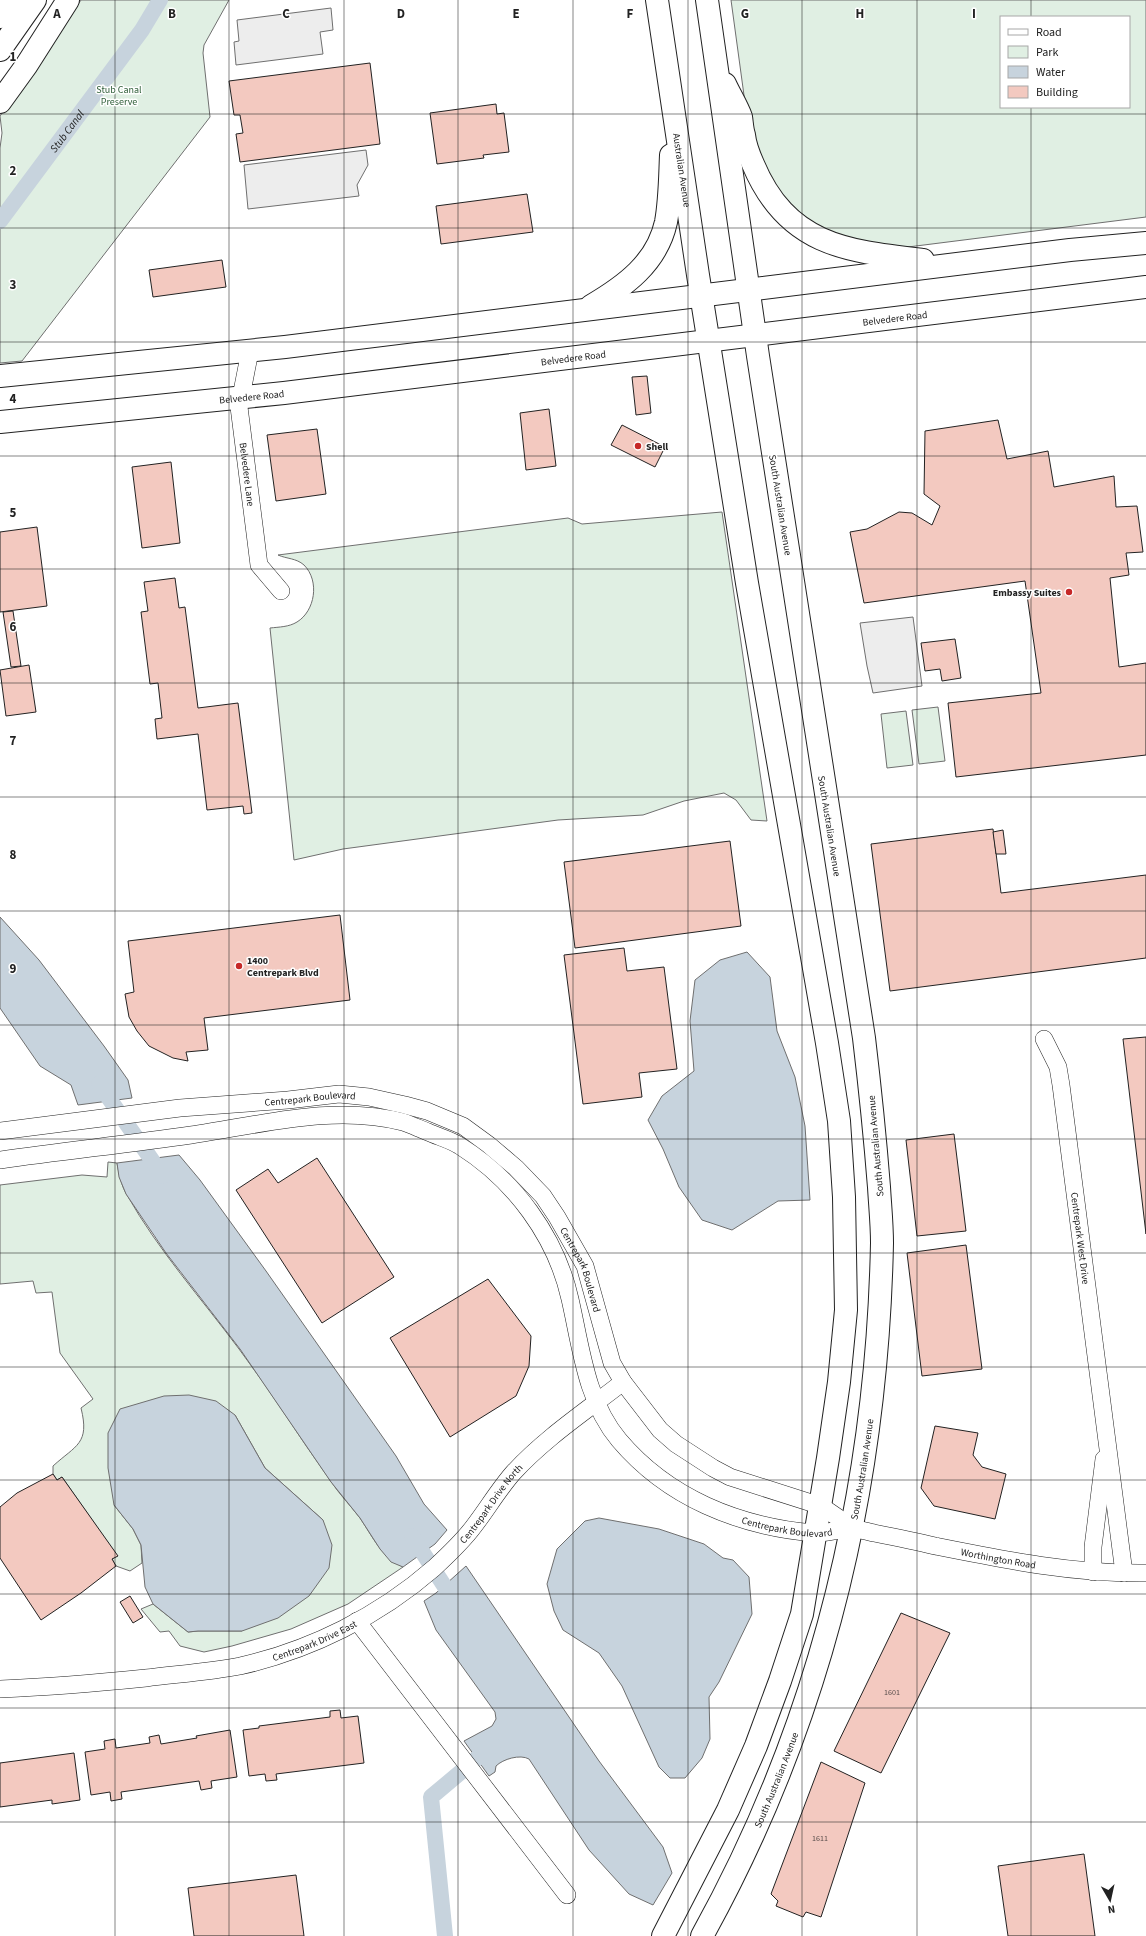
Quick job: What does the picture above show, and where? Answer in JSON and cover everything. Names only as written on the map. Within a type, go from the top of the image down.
[{"type":"main road","points":[[0,17],[14,0]]},
{"type":"main road","points":[[0,50],[36,0]]},
{"type":"main road","points":[[0,85],[68,0]]},
{"type":"main road","points":[[0,102],[26,66],[68,0]]},
{"type":"main road","name":"Australian Avenue","points":[[657,0],[708,340]]},
{"type":"main road","points":[[707,0],[755,335]]},
{"type":"main road","points":[[715,60],[741,118],[746,144],[764,187],[781,209],[801,227],[826,242],[853,251],[960,264]]},
{"type":"main road","points":[[583,310],[615,291],[636,276],[649,259],[659,242],[668,212],[674,110]]},
{"type":"main road","points":[[0,376],[250,351],[960,264],[1146,243]]},
{"type":"main road","name":"Belvedere Road","points":[[0,422],[242,398],[1146,287]]},
{"type":"main road","name":"South Australian Avenue","points":[[702,1936],[746,1853],[777,1783],[801,1717],[822,1650],[853,1528],[875,1385],[882,1241],[875,1131],[864,1038],[755,335]]},
{"type":"main road","points":[[663,1936],[725,1817],[756,1746],[780,1681],[802,1614],[821,1506],[839,1382],[846,1310],[844,1197],[839,1121],[827,1043],[747,582],[708,340]]},
{"type":"street","name":"Belvedere Lane","points":[[250,351],[242,398],[239,407],[259,565],[281,591]]},
{"type":"street","name":"Centrepark West Drive","points":[[1044,1039],[1058,1067],[1061,1085],[1124,1573]]},
{"type":"street","name":"Centrepark Boulevard","points":[[0,1131],[180,1108],[288,1100],[339,1094],[369,1097],[405,1105],[427,1111],[463,1126],[489,1145],[516,1168],[543,1196],[557,1217],[585,1266],[605,1344],[612,1363],[623,1382],[660,1430],[695,1457],[730,1477],[821,1506],[853,1528]]},
{"type":"street","name":"Centrepark Boulevard","points":[[0,1160],[189,1136],[339,1114],[372,1117],[405,1123],[459,1145],[506,1183],[548,1237],[558,1258],[564,1276],[587,1376],[596,1403],[616,1436],[636,1459],[683,1494],[701,1504],[754,1522],[816,1534],[853,1528]]},
{"type":"street","name":"Centrepark Drive North","points":[[357,1621],[402,1594],[435,1567],[473,1528],[512,1474],[530,1456],[623,1382]]},
{"type":"street","name":"Centrepark West Drive","points":[[1093,1572],[1093,1547],[1106,1441]]},
{"type":"street","name":"Worthington Road","points":[[853,1528],[983,1556],[1059,1569],[1093,1572],[1146,1573]]},
{"type":"street","name":"Centrepark Drive East","points":[[0,1689],[76,1686],[211,1671],[240,1666],[282,1654],[323,1638],[357,1621],[567,1895]]},
{"type":"green space","name":"Stub Canal Preserve","points":[[81,0],[229,0],[204,45],[203,53],[210,117],[22,361],[0,363],[0,148],[2,133],[0,116]]},
{"type":"green space","points":[[731,0],[1146,0],[1146,217],[908,247],[879,248],[815,228],[782,200],[749,132]]},
{"type":"green space","points":[[722,512],[767,821],[751,820],[736,800],[724,793],[684,801],[643,815],[558,820],[343,849],[294,860],[270,628],[291,625],[303,617],[308,611],[311,603],[314,587],[309,572],[304,565],[295,560],[278,555],[568,518],[582,524]]},
{"type":"green space","points":[[938,707],[945,761],[919,764],[912,710]]},
{"type":"green space","points":[[906,711],[913,765],[887,768],[881,714]]},
{"type":"green space","points":[[108,1162],[117,1163],[120,1179],[125,1191],[152,1235],[180,1274],[251,1365],[333,1485],[360,1518],[383,1552],[395,1563],[403,1567],[348,1604],[291,1629],[232,1646],[204,1652],[180,1646],[169,1631],[160,1632],[141,1609],[153,1604],[188,1632],[242,1631],[323,1520],[265,1468],[235,1415],[114,1505],[133,1529],[141,1545],[142,1563],[130,1571],[116,1566],[112,1559],[117,1556],[62,1477],[57,1480],[53,1474],[53,1466],[79,1443],[84,1429],[81,1408],[93,1399],[60,1353],[52,1292],[36,1293],[33,1281],[0,1284],[0,1185],[82,1175],[107,1177]]},
{"type":"shaded area","points":[[331,8],[333,30],[320,32],[323,54],[236,65],[234,42],[239,41],[237,20]]},
{"type":"shaded area","points":[[366,150],[368,165],[357,185],[359,196],[248,209],[244,165]]},
{"type":"shaded area","points":[[913,617],[922,686],[873,693],[860,623]]},
{"type":"water","points":[[0,917],[39,960],[104,1046],[128,1080],[132,1098],[78,1105],[71,1085],[40,1066],[0,1008]]},
{"type":"water","points":[[747,952],[770,977],[777,1031],[795,1077],[805,1126],[810,1200],[778,1201],[732,1230],[702,1220],[679,1187],[663,1149],[648,1120],[662,1096],[694,1071],[690,1021],[695,980],[720,960]]},
{"type":"water","points":[[179,1155],[200,1180],[266,1271],[396,1456],[424,1504],[447,1530],[435,1544],[403,1567],[391,1562],[380,1549],[360,1518],[331,1482],[240,1349],[166,1253],[126,1194],[119,1177],[117,1163]]},
{"type":"water","points":[[189,1395],[216,1401],[235,1415],[265,1468],[323,1520],[332,1545],[329,1568],[309,1596],[278,1618],[242,1631],[188,1632],[153,1604],[145,1587],[141,1545],[133,1529],[114,1505],[108,1468],[108,1433],[120,1409],[164,1396]]},
{"type":"water","points":[[599,1518],[659,1529],[704,1544],[723,1558],[733,1560],[749,1577],[752,1614],[719,1682],[709,1697],[710,1739],[702,1758],[685,1778],[670,1778],[659,1767],[622,1686],[599,1653],[563,1630],[554,1611],[547,1584],[557,1549],[585,1521]]},
{"type":"water","points":[[466,1566],[599,1761],[663,1847],[672,1873],[653,1905],[629,1894],[589,1850],[529,1759],[516,1757],[507,1759],[499,1763],[496,1766],[495,1772],[489,1776],[464,1741],[492,1726],[496,1719],[495,1712],[436,1630],[424,1601],[436,1593]]},
{"type":"building","points":[[370,63],[380,144],[240,162],[236,134],[243,133],[240,115],[234,115],[229,81]]},
{"type":"building","points":[[496,104],[497,114],[504,113],[509,152],[483,155],[484,158],[437,164],[430,113]]},
{"type":"building","points":[[527,194],[533,232],[441,244],[436,206]]},
{"type":"building","points":[[222,260],[226,287],[153,297],[149,270]]},
{"type":"building","points":[[647,376],[651,413],[636,415],[632,377]]},
{"type":"building","points":[[549,409],[556,466],[526,470],[520,413]]},
{"type":"building","name":"Embassy Suites","points":[[998,420],[1007,459],[1048,451],[1054,487],[1114,476],[1116,507],[1137,506],[1143,552],[1126,553],[1129,575],[1110,578],[1119,667],[1146,663],[1146,755],[956,777],[948,703],[1041,693],[1025,581],[864,603],[850,532],[867,529],[899,512],[912,513],[932,525],[940,506],[924,494],[925,431]]},
{"type":"building","name":"Shell","points":[[622,425],[665,447],[655,467],[611,445]]},
{"type":"building","points":[[317,429],[326,494],[276,501],[267,435]]},
{"type":"building","points":[[171,462],[180,543],[142,548],[132,467]]},
{"type":"building","points":[[37,527],[47,606],[0,612],[0,532]]},
{"type":"building","points":[[175,578],[179,608],[185,607],[198,708],[238,703],[252,813],[244,814],[243,806],[207,810],[198,734],[157,739],[155,719],[162,718],[158,683],[150,684],[141,612],[148,611],[144,582]]},
{"type":"building","points":[[13,611],[21,666],[11,667],[3,612]]},
{"type":"building","points":[[955,639],[961,678],[942,681],[940,669],[925,671],[921,643]]},
{"type":"building","points":[[29,665],[36,712],[6,716],[0,670]]},
{"type":"building","points":[[993,829],[1001,893],[1146,875],[1146,958],[890,991],[871,844]]},
{"type":"building","points":[[1003,830],[1006,854],[996,854],[993,832]]},
{"type":"building","points":[[730,841],[741,926],[575,948],[564,862]]},
{"type":"building","name":"1400 Centrepark Blvd","points":[[340,915],[350,1000],[204,1018],[208,1050],[186,1052],[188,1061],[173,1058],[149,1046],[137,1031],[129,1017],[125,994],[134,992],[128,941]]},
{"type":"building","points":[[624,948],[627,971],[664,967],[677,1069],[639,1073],[642,1097],[583,1104],[564,955]]},
{"type":"building","points":[[1146,1037],[1146,1234],[1123,1039]]},
{"type":"building","points":[[954,1134],[966,1231],[917,1236],[906,1140]]},
{"type":"building","points":[[317,1158],[394,1277],[322,1323],[236,1190],[268,1169],[278,1183]]},
{"type":"building","points":[[966,1245],[982,1369],[922,1376],[907,1253]]},
{"type":"building","points":[[488,1279],[531,1336],[529,1366],[516,1396],[450,1437],[390,1338]]},
{"type":"building","points":[[935,1426],[978,1433],[973,1455],[982,1467],[1006,1474],[995,1519],[934,1506],[921,1488]]},
{"type":"building","points":[[53,1474],[57,1480],[62,1477],[118,1556],[112,1559],[116,1566],[81,1593],[41,1620],[0,1558],[0,1507],[17,1493]]},
{"type":"building","points":[[130,1596],[143,1617],[133,1623],[120,1602]]},
{"type":"building","points":[[901,1613],[950,1633],[881,1773],[834,1751]]},
{"type":"building","points":[[340,1710],[341,1718],[358,1716],[364,1763],[276,1774],[277,1780],[266,1781],[265,1774],[249,1776],[243,1730],[259,1728],[259,1726],[330,1717],[330,1711]]},
{"type":"building","points":[[230,1730],[237,1777],[211,1781],[212,1788],[201,1790],[199,1781],[121,1792],[122,1799],[111,1801],[110,1792],[91,1795],[85,1752],[105,1749],[104,1741],[115,1739],[116,1748],[150,1743],[149,1737],[159,1735],[161,1744],[197,1738],[196,1736]]},
{"type":"building","points":[[74,1753],[80,1800],[52,1804],[52,1800],[0,1807],[0,1763]]},
{"type":"building","points":[[821,1762],[865,1783],[821,1917],[806,1912],[803,1917],[776,1906],[778,1901],[771,1894]]},
{"type":"building","points":[[1084,1854],[1095,1936],[1008,1936],[998,1866]]},
{"type":"building","points":[[296,1875],[304,1936],[194,1936],[188,1888]]},
{"type":"waterway","name":"Stub Canal","points":[[0,221],[142,30],[160,0]]},
{"type":"waterway","points":[[99,1084],[163,1176]]},
{"type":"waterway","points":[[412,1536],[456,1604]]},
{"type":"waterway","points":[[445,1936],[431,1797],[493,1745]]},
{"type":"place","name":"Shell","points":[[638,446]]},
{"type":"place","name":"Embassy Suites","points":[[1069,592]]},
{"type":"place","name":"1400 Centrepark Blvd","points":[[239,966]]}]
